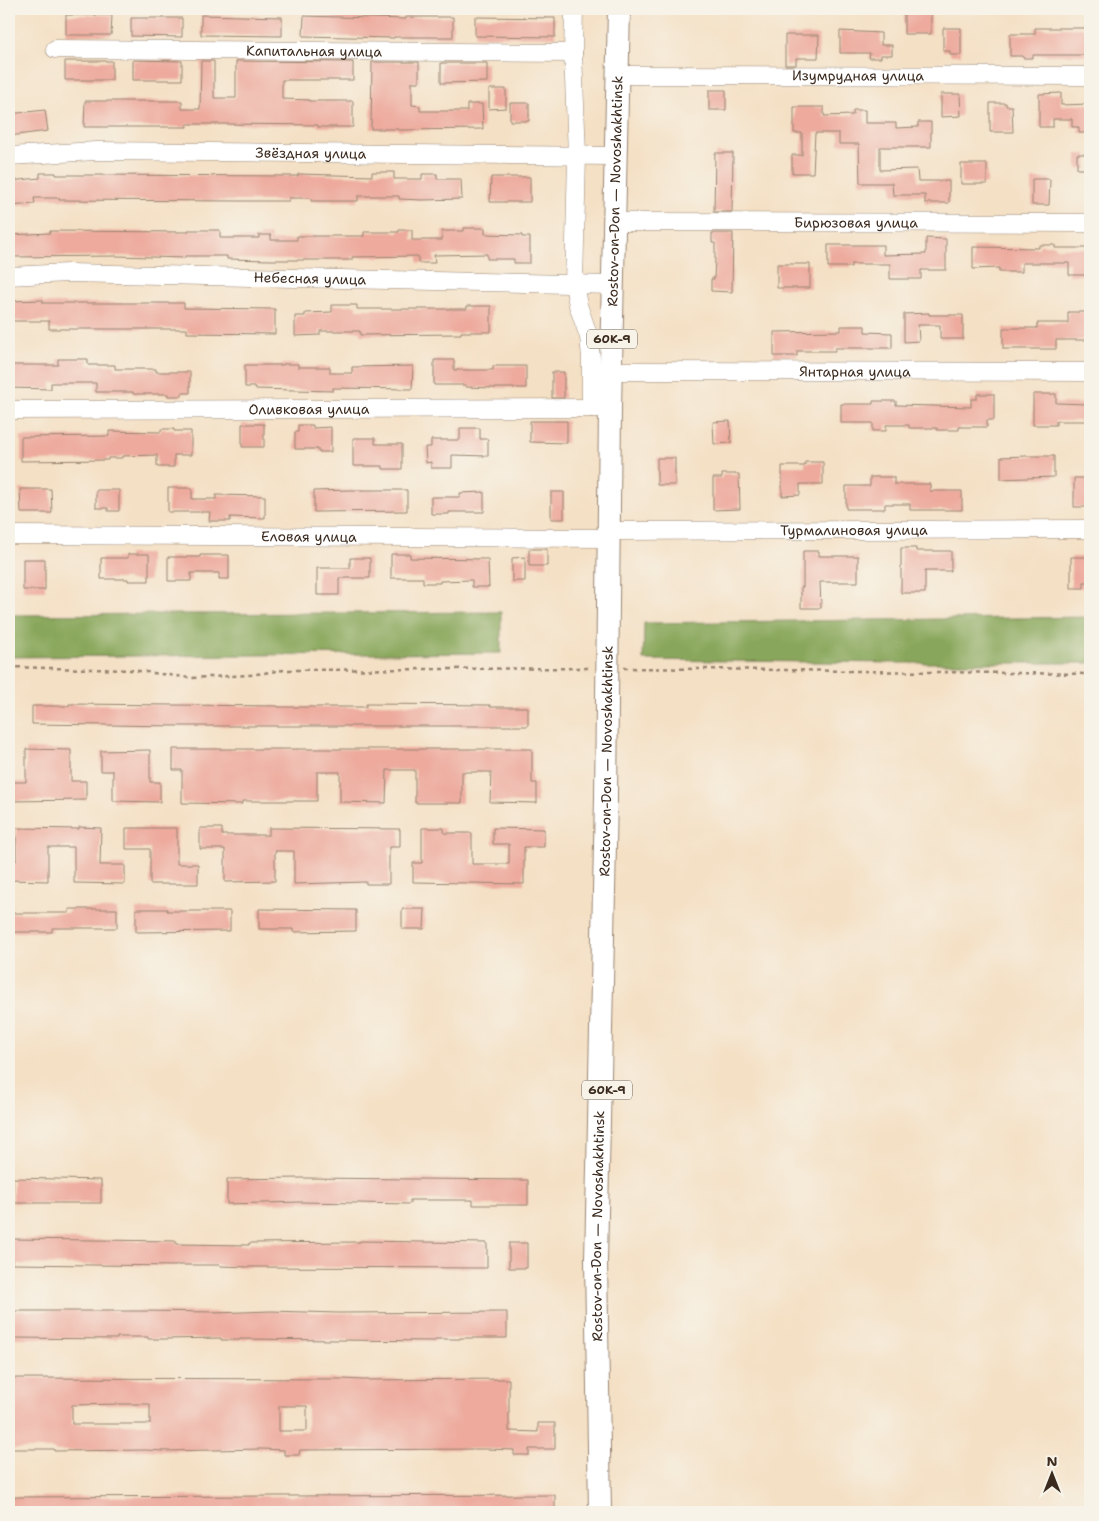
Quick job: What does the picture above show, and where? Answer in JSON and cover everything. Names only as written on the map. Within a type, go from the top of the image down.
[{"type":"main road","name":"Rostov-on-Don — Novoshakhtinsk","points":[[613,535],[600,408],[613,285],[619,9]]},
{"type":"main road","name":"Rostov-on-Don — Novoshakhtinsk","points":[[606,1512],[603,1260],[613,535],[620,371],[625,9]]},
{"type":"main road","name":"Rostov-on-Don — Novoshakhtinsk","points":[[600,1512],[596,1260],[606,798],[611,668]]},
{"type":"street","points":[[574,9],[573,53],[577,155],[574,284],[578,305],[589,337],[600,408]]},
{"type":"street","name":"Капитальная улица","points":[[55,49],[573,53]]},
{"type":"street","name":"Изумрудная улица","points":[[624,75],[1090,76]]},
{"type":"street","name":"Звёздная улица","points":[[9,156],[96,151],[615,156]]},
{"type":"street","name":"Бирюзовая улица","points":[[621,222],[1090,223]]},
{"type":"street","name":"Небесная улица","points":[[9,276],[68,273],[613,285]]},
{"type":"street","name":"Янтарная улица","points":[[620,371],[1090,372]]},
{"type":"street","name":"Оливковая улица","points":[[9,410],[600,408]]},
{"type":"street","name":"Турмалиновая улица","points":[[613,535],[1090,529]]},
{"type":"street","name":"Еловая улица","points":[[9,535],[613,535]]},
{"type":"path","points":[[9,667],[131,670],[191,678],[250,675],[284,670],[611,668],[1090,674]]},
{"type":"green space","points":[[501,612],[501,653],[9,657],[9,615]]},
{"type":"green space","points":[[1090,617],[1090,663],[643,660],[644,623]]},
{"type":"building","points":[[904,9],[931,9],[931,34],[904,34]]},
{"type":"building","points":[[66,15],[112,15],[111,35],[66,35]]},
{"type":"building","points":[[201,15],[282,17],[282,36],[201,35]]},
{"type":"building","points":[[304,16],[406,19],[406,17],[453,17],[453,37],[303,36]]},
{"type":"building","points":[[475,17],[555,18],[555,37],[475,36]]},
{"type":"building","points":[[131,18],[182,18],[182,37],[131,36]]},
{"type":"building","points":[[943,28],[961,28],[961,55],[950,55],[950,51],[943,51]]},
{"type":"building","points":[[1035,28],[1090,28],[1090,55],[1033,55],[1033,58],[1010,56],[1010,34],[1035,34]]},
{"type":"building","points":[[840,31],[881,33],[881,45],[892,45],[892,55],[881,55],[881,58],[869,58],[870,53],[840,53]]},
{"type":"building","points":[[785,35],[819,35],[818,58],[796,58],[796,65],[785,65]]},
{"type":"building","points":[[133,60],[182,61],[182,80],[133,80]]},
{"type":"building","points":[[65,61],[112,61],[112,80],[65,80]]},
{"type":"building","points":[[201,61],[214,61],[214,98],[236,98],[236,61],[353,62],[353,80],[282,80],[282,99],[353,101],[353,127],[187,124],[187,127],[84,127],[85,101],[182,101],[182,109],[200,109]]},
{"type":"building","points":[[372,62],[419,62],[419,82],[412,82],[412,105],[420,106],[420,111],[467,111],[467,104],[482,104],[483,129],[371,129]]},
{"type":"building","points":[[441,63],[487,63],[487,82],[441,83]]},
{"type":"building","points":[[489,89],[506,89],[506,108],[489,109]]},
{"type":"building","points":[[709,90],[726,90],[726,110],[709,110]]},
{"type":"building","points":[[1061,93],[1061,105],[1090,104],[1090,133],[1079,133],[1079,127],[1072,127],[1072,119],[1053,119],[1053,127],[1039,127],[1039,94]]},
{"type":"building","points":[[941,94],[960,94],[961,116],[941,117]]},
{"type":"building","points":[[510,103],[529,103],[529,121],[510,121]]},
{"type":"building","points":[[990,103],[1006,103],[1006,106],[1012,106],[1013,132],[990,132]]},
{"type":"building","points":[[794,107],[824,107],[824,116],[853,115],[853,110],[865,110],[865,123],[896,123],[896,128],[918,127],[918,122],[931,122],[931,147],[880,147],[880,170],[917,169],[918,181],[949,181],[949,203],[925,203],[925,195],[893,195],[892,183],[860,183],[859,144],[839,144],[839,133],[815,133],[813,173],[792,173],[792,155],[802,155],[802,133],[794,133]]},
{"type":"building","points":[[45,110],[48,131],[9,136],[9,114]]},
{"type":"building","points":[[715,153],[733,153],[732,212],[714,212]]},
{"type":"building","points":[[1077,154],[1087,154],[1087,169],[1077,169]]},
{"type":"building","points":[[961,164],[987,164],[987,184],[961,184]]},
{"type":"building","points":[[372,172],[394,172],[394,179],[422,179],[422,174],[437,174],[437,179],[461,179],[462,199],[399,199],[399,196],[358,196],[358,201],[311,201],[311,198],[289,198],[289,201],[240,201],[59,200],[59,198],[34,198],[35,204],[9,206],[9,181],[40,178],[40,173],[56,173],[56,175],[298,176],[298,174],[372,176]]},
{"type":"building","points":[[491,177],[530,177],[530,202],[490,202]]},
{"type":"building","points":[[1032,179],[1050,179],[1049,205],[1032,205]]},
{"type":"building","points":[[464,228],[485,228],[485,234],[530,237],[530,263],[514,263],[514,259],[487,259],[487,254],[434,255],[435,263],[418,263],[418,256],[352,257],[352,260],[227,259],[227,256],[185,256],[185,258],[117,256],[10,257],[9,240],[9,235],[50,233],[50,231],[188,232],[188,230],[220,230],[220,238],[259,238],[259,235],[271,235],[271,240],[297,240],[297,236],[364,236],[364,232],[412,230],[412,240],[442,240],[442,231],[464,231]]},
{"type":"building","points":[[712,233],[733,233],[732,292],[711,291],[711,279],[714,279],[715,258],[715,243],[712,243]]},
{"type":"building","points":[[926,238],[946,239],[946,270],[921,270],[921,279],[890,279],[890,264],[851,264],[851,267],[828,267],[828,245],[883,245],[883,255],[926,254]]},
{"type":"building","points":[[1039,245],[1055,245],[1055,248],[1090,248],[1090,275],[1069,275],[1069,263],[1022,263],[1022,272],[999,272],[999,268],[973,269],[973,247],[1039,248]]},
{"type":"building","points":[[777,264],[810,264],[810,288],[777,288]]},
{"type":"building","points":[[43,300],[43,303],[184,303],[184,308],[275,309],[275,334],[187,333],[187,329],[49,329],[49,321],[9,321],[9,301]]},
{"type":"building","points":[[332,305],[357,305],[357,309],[467,309],[467,306],[491,306],[491,332],[360,335],[360,331],[320,331],[320,335],[295,336],[295,316],[305,316],[305,313],[332,312]]},
{"type":"building","points":[[1068,312],[1089,312],[1089,340],[1056,340],[1056,349],[1003,349],[1003,328],[1037,328],[1037,323],[1068,323]]},
{"type":"building","points":[[929,313],[929,315],[963,315],[963,339],[940,339],[940,325],[918,325],[919,341],[904,342],[904,314]]},
{"type":"building","points":[[841,326],[865,326],[865,332],[892,333],[892,348],[835,348],[835,351],[797,351],[797,356],[774,356],[774,332],[841,331]]},
{"type":"building","points":[[58,359],[88,359],[88,365],[115,365],[115,369],[156,369],[156,372],[190,372],[190,393],[182,393],[182,396],[168,396],[168,394],[133,394],[133,392],[96,392],[96,383],[51,383],[51,389],[9,388],[9,365],[58,365]]},
{"type":"building","points":[[434,360],[454,360],[454,370],[493,370],[493,366],[526,366],[526,388],[434,385]]},
{"type":"building","points":[[298,364],[298,367],[330,367],[330,373],[352,373],[352,367],[413,366],[412,389],[333,388],[333,391],[255,389],[255,387],[245,387],[245,365]]},
{"type":"building","points":[[552,372],[564,372],[564,398],[552,398]]},
{"type":"building","points":[[977,394],[994,394],[994,420],[987,420],[987,427],[959,427],[959,430],[937,430],[937,428],[909,428],[909,425],[886,425],[886,431],[873,431],[873,423],[841,423],[841,404],[873,404],[873,401],[896,401],[896,405],[971,407],[971,399],[977,399]]},
{"type":"building","points":[[1033,394],[1056,394],[1056,403],[1090,404],[1090,421],[1056,421],[1056,425],[1033,425]]},
{"type":"building","points":[[530,421],[567,421],[567,443],[530,442]]},
{"type":"building","points":[[730,421],[731,443],[714,444],[713,422]]},
{"type":"building","points":[[242,424],[264,424],[264,447],[242,447]]},
{"type":"building","points":[[298,425],[313,425],[313,428],[331,427],[331,452],[318,452],[318,449],[295,449],[295,432],[298,432]]},
{"type":"building","points":[[460,428],[480,428],[480,439],[488,439],[488,456],[452,455],[452,468],[431,468],[431,462],[426,463],[425,447],[431,447],[431,440],[460,440]]},
{"type":"building","points":[[161,429],[191,431],[191,455],[174,455],[174,467],[157,467],[157,455],[122,456],[122,458],[108,458],[108,460],[21,461],[21,437],[109,436],[109,431],[161,432]]},
{"type":"building","points":[[353,438],[375,438],[375,444],[402,444],[402,469],[383,469],[383,466],[353,466]]},
{"type":"building","points":[[1054,456],[1054,477],[1001,479],[1001,457]]},
{"type":"building","points":[[657,458],[675,458],[675,485],[657,485]]},
{"type":"building","points":[[805,462],[823,462],[823,484],[800,484],[800,495],[782,496],[782,466],[805,466]]},
{"type":"building","points":[[722,474],[739,474],[740,509],[713,510],[713,478],[722,478]]},
{"type":"building","points":[[870,477],[894,477],[894,484],[930,484],[930,491],[962,491],[962,510],[910,510],[910,504],[885,504],[885,509],[846,509],[846,486],[870,486]]},
{"type":"building","points":[[1074,478],[1090,478],[1090,507],[1074,507]]},
{"type":"building","points":[[168,488],[192,488],[192,499],[216,499],[216,495],[265,496],[265,518],[230,517],[230,521],[209,521],[210,512],[168,512]]},
{"type":"building","points":[[20,489],[51,489],[52,513],[21,513]]},
{"type":"building","points":[[96,490],[119,490],[119,511],[108,511],[108,508],[96,508]]},
{"type":"building","points":[[407,490],[407,511],[314,512],[314,491]]},
{"type":"building","points":[[484,492],[484,512],[431,514],[431,497],[460,497],[460,493]]},
{"type":"building","points":[[551,492],[564,492],[564,519],[551,519]]},
{"type":"building","points":[[901,548],[916,548],[916,551],[951,551],[951,571],[925,571],[925,593],[901,593]]},
{"type":"building","points":[[529,549],[547,549],[547,566],[529,566]]},
{"type":"building","points":[[803,551],[819,551],[819,556],[858,556],[858,582],[820,582],[821,608],[801,608]]},
{"type":"building","points":[[128,554],[149,554],[149,581],[101,579],[101,558],[128,558]]},
{"type":"building","points":[[391,554],[410,554],[410,558],[488,559],[489,587],[472,587],[472,580],[423,583],[423,578],[391,578]]},
{"type":"building","points":[[200,555],[229,555],[229,579],[219,579],[219,573],[191,573],[191,581],[168,581],[168,557],[200,557]]},
{"type":"building","points":[[525,557],[525,581],[512,581],[512,558]]},
{"type":"building","points":[[1071,557],[1090,557],[1090,582],[1084,582],[1084,588],[1071,588]]},
{"type":"building","points":[[350,558],[370,558],[370,578],[339,578],[339,595],[317,595],[317,568],[350,568]]},
{"type":"building","points":[[23,559],[45,559],[45,590],[23,590]]},
{"type":"building","points":[[69,704],[278,707],[366,707],[366,704],[490,705],[490,707],[528,707],[528,726],[32,724],[32,706],[69,706]]},
{"type":"building","points":[[26,749],[71,750],[71,781],[86,781],[86,800],[9,801],[9,782],[26,782]]},
{"type":"building","points":[[173,749],[532,749],[532,783],[537,783],[537,803],[490,802],[491,772],[462,772],[462,803],[415,803],[415,770],[387,770],[386,803],[340,802],[340,772],[317,772],[317,801],[242,801],[242,804],[182,803],[182,770],[173,770]]},
{"type":"building","points":[[150,750],[150,782],[160,782],[160,802],[113,801],[113,771],[101,771],[101,751]]},
{"type":"building","points":[[79,827],[101,828],[100,865],[125,865],[125,884],[74,883],[74,847],[48,847],[48,881],[9,880],[9,861],[16,861],[16,828],[79,829]]},
{"type":"building","points":[[126,828],[177,828],[177,864],[198,864],[198,884],[150,884],[150,849],[126,849]]},
{"type":"building","points":[[200,828],[222,828],[222,835],[269,835],[269,828],[400,829],[400,847],[389,847],[389,884],[366,884],[366,882],[294,884],[294,851],[275,851],[275,881],[225,882],[225,849],[200,849]]},
{"type":"building","points":[[422,828],[444,828],[444,833],[472,833],[472,864],[509,864],[509,844],[493,844],[493,828],[544,829],[544,847],[524,847],[524,884],[413,882],[413,863],[422,863]]},
{"type":"building","points":[[69,909],[117,909],[117,928],[52,928],[52,932],[9,932],[9,913],[69,913]]},
{"type":"building","points":[[136,909],[230,911],[230,931],[136,932]]},
{"type":"building","points":[[259,909],[356,910],[356,931],[293,932],[293,929],[259,929]]},
{"type":"building","points":[[402,909],[425,909],[424,929],[402,929]]},
{"type":"building","points":[[13,1178],[101,1180],[101,1203],[13,1203]]},
{"type":"building","points":[[227,1179],[528,1180],[528,1205],[473,1205],[473,1200],[410,1200],[410,1204],[302,1202],[227,1204]]},
{"type":"building","points":[[12,1239],[176,1241],[176,1244],[249,1245],[249,1243],[360,1241],[487,1243],[487,1268],[12,1264]]},
{"type":"building","points":[[509,1243],[527,1243],[527,1268],[509,1268]]},
{"type":"building","points":[[9,1311],[215,1313],[271,1311],[338,1313],[507,1312],[507,1338],[435,1339],[435,1341],[221,1340],[221,1338],[148,1339],[148,1337],[117,1337],[117,1339],[9,1338]]},
{"type":"building","points":[[9,1378],[509,1379],[509,1431],[538,1432],[538,1423],[555,1423],[555,1449],[529,1449],[529,1455],[514,1455],[514,1450],[486,1449],[300,1450],[299,1455],[284,1455],[284,1450],[262,1449],[54,1451],[54,1449],[9,1449]],"holes":[[[150,1404],[150,1424],[72,1424],[72,1405]],[[279,1406],[307,1406],[307,1431],[279,1431]]]},
{"type":"building","points":[[555,1495],[555,1512],[9,1512],[9,1497]]}]
